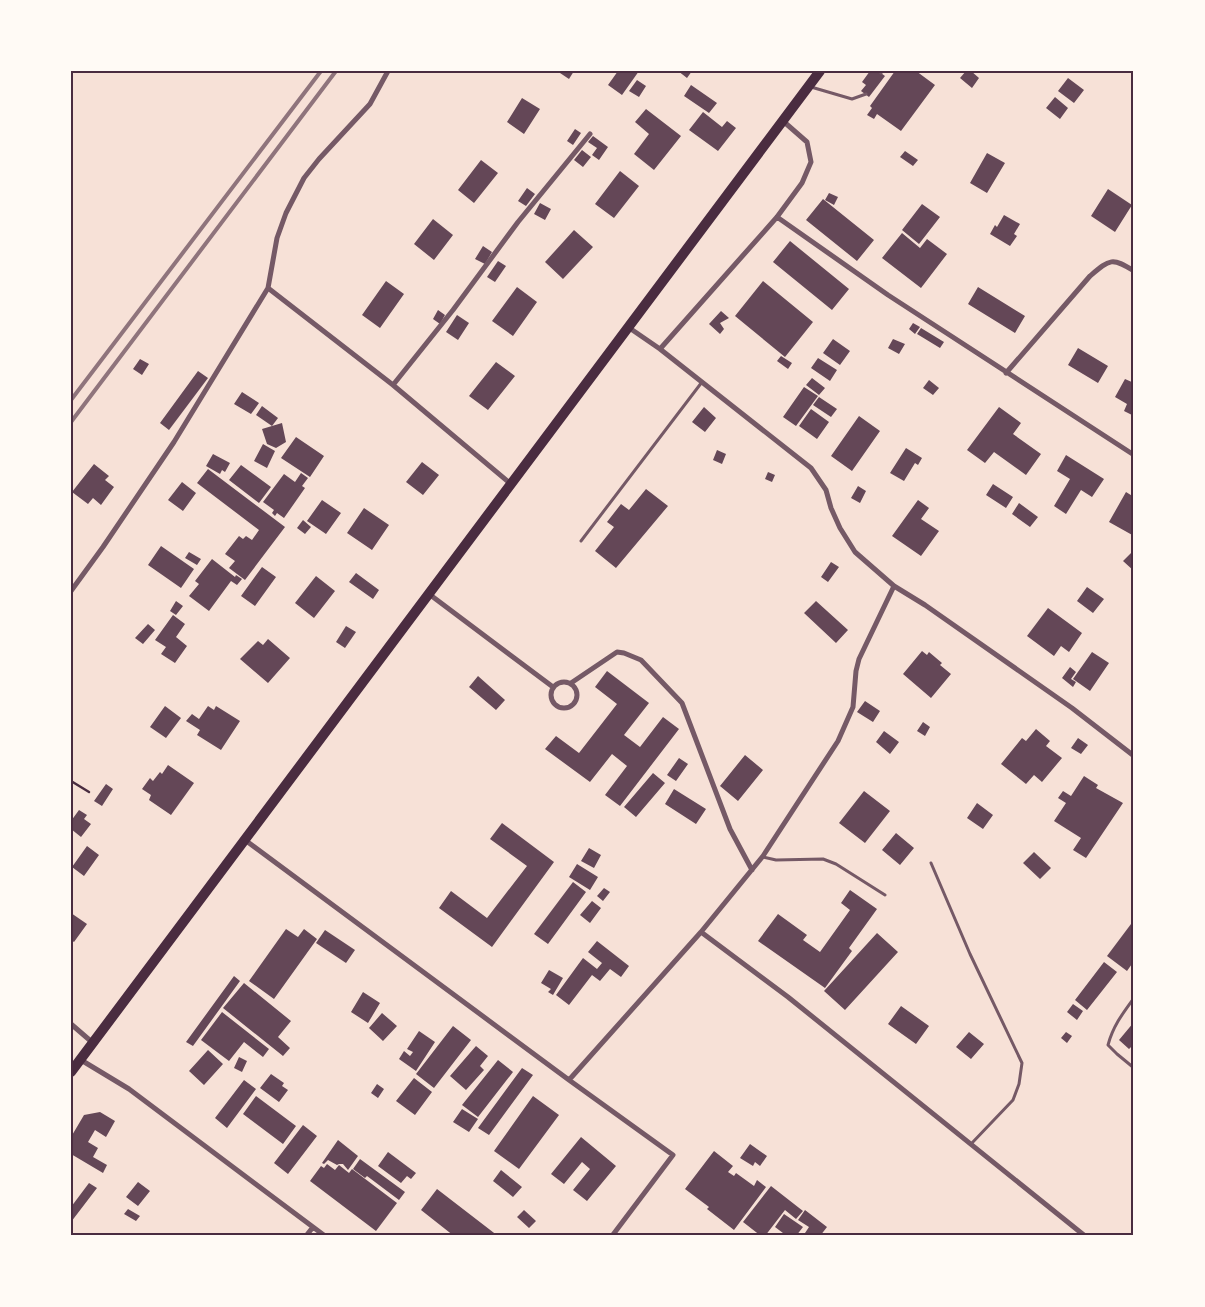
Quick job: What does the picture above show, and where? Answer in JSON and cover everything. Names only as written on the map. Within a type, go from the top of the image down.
[{"type":"highway","points":[[71,1072],[820,71]]},
{"type":"street","points":[[71,591],[174,442],[268,288],[277,238],[286,213],[304,178],[370,104],[388,71]]},
{"type":"street","points":[[660,349],[777,216],[802,183],[812,162],[807,142],[783,121]]},
{"type":"street","points":[[393,385],[453,310],[518,222],[590,134]]},
{"type":"street","points":[[777,216],[888,295],[1134,455]]},
{"type":"street","points":[[1006,373],[1090,276],[1102,266],[1118,261],[1134,271]]},
{"type":"street","points":[[268,288],[393,385],[511,484]]},
{"type":"street","points":[[628,327],[660,349],[810,468],[826,490],[831,508],[840,528],[854,552],[894,586],[925,605],[1072,708],[1134,756]]},
{"type":"street","points":[[569,1080],[701,932],[763,856],[838,741],[853,707],[859,659],[894,586]]},
{"type":"street","points":[[429,594],[553,687]]},
{"type":"street","points":[[571,684],[617,652],[641,660],[682,703],[730,829],[752,870]]},
{"type":"street","points":[[561,681],[571,684],[576,688],[575,702],[570,707],[562,708],[556,706],[551,700],[550,693],[553,687],[561,681]]},
{"type":"street","points":[[245,840],[673,1155],[612,1236]]},
{"type":"street","points":[[701,932],[788,998],[1085,1236]]},
{"type":"street","points":[[71,1024],[94,1043]]},
{"type":"street","points":[[81,1060],[129,1089],[325,1236]]},
{"type":"street","points":[[306,1236],[314,1227]]},
{"type":"lane","points":[[809,86],[852,99],[866,94]]},
{"type":"lane","points":[[581,541],[702,382]]},
{"type":"lane","points":[[763,856],[776,860],[823,859],[836,864],[885,895]]},
{"type":"lane","points":[[931,863],[970,954],[1022,1063],[1019,1084],[1013,1100],[971,1144]]},
{"type":"lane","points":[[1134,998],[1119,1017],[1108,1045],[1134,1068]]},
{"type":"path","points":[[71,781],[89,792]]},
{"type":"building","points":[[557,71],[574,71],[569,79]]},
{"type":"building","points":[[618,71],[639,71],[622,95],[608,85]]},
{"type":"building","points":[[678,71],[692,71],[687,78]]},
{"type":"building","points":[[870,71],[878,71],[885,76],[869,97],[861,91],[866,85],[862,82]]},
{"type":"building","points":[[895,71],[916,71],[935,85],[901,131],[877,114],[874,119],[867,115],[872,108],[870,106]]},
{"type":"building","points":[[966,71],[971,71],[979,78],[972,88],[960,78]]},
{"type":"building","points":[[1068,78],[1084,90],[1074,103],[1058,91]]},
{"type":"building","points":[[637,80],[646,86],[639,97],[629,91]]},
{"type":"building","points":[[691,85],[717,103],[709,113],[684,96]]},
{"type":"building","points":[[1055,97],[1068,108],[1060,119],[1046,108]]},
{"type":"building","points":[[522,98],[540,109],[524,134],[507,122]]},
{"type":"building","points":[[646,109],[681,136],[654,170],[634,154],[649,134],[635,122]]},
{"type":"building","points":[[703,112],[722,127],[727,121],[736,128],[718,151],[689,130]]},
{"type":"building","points":[[575,129],[581,133],[573,145],[567,141]]},
{"type":"building","points":[[593,136],[608,147],[599,160],[592,155],[597,148],[588,142]]},
{"type":"building","points":[[582,150],[591,157],[583,167],[574,160]]},
{"type":"building","points":[[905,151],[918,160],[913,166],[900,157]]},
{"type":"building","points":[[987,153],[1005,163],[987,193],[970,183]]},
{"type":"building","points":[[481,160],[498,173],[474,203],[458,190]]},
{"type":"building","points":[[620,171],[639,186],[614,218],[595,204]]},
{"type":"building","points":[[527,188],[535,194],[526,206],[518,201]]},
{"type":"building","points":[[1108,189],[1132,205],[1115,232],[1091,216]]},
{"type":"building","points":[[829,193],[838,197],[834,205],[825,200]]},
{"type":"building","points":[[823,199],[874,240],[857,261],[806,220]]},
{"type":"building","points":[[540,203],[551,209],[545,220],[534,214]]},
{"type":"building","points":[[922,204],[940,217],[919,244],[902,230]]},
{"type":"building","points":[[1004,215],[1020,224],[1014,234],[1017,236],[1010,246],[990,234]]},
{"type":"building","points":[[433,219],[453,235],[434,260],[414,244]]},
{"type":"building","points":[[574,230],[593,247],[563,279],[545,262]]},
{"type":"building","points":[[902,233],[920,248],[927,239],[947,254],[921,288],[882,258]]},
{"type":"building","points":[[790,241],[849,289],[832,310],[773,262]]},
{"type":"building","points":[[483,246],[492,252],[485,264],[475,259]]},
{"type":"building","points":[[498,261],[506,266],[495,282],[487,277]]},
{"type":"building","points":[[386,281],[404,294],[380,328],[362,315]]},
{"type":"building","points":[[763,281],[813,322],[785,357],[735,316]]},
{"type":"building","points":[[517,287],[537,302],[513,336],[492,321]]},
{"type":"building","points":[[978,287],[1025,316],[1015,333],[968,304]]},
{"type":"building","points":[[438,310],[445,315],[440,324],[433,319]]},
{"type":"building","points":[[721,311],[729,318],[720,323],[724,329],[720,334],[709,324]]},
{"type":"building","points":[[457,315],[469,323],[458,340],[446,332]]},
{"type":"building","points":[[913,323],[920,327],[915,334],[909,329]]},
{"type":"building","points":[[921,328],[944,342],[940,348],[917,334]]},
{"type":"building","points":[[833,339],[850,351],[840,365],[823,353]]},
{"type":"building","points":[[893,339],[905,344],[899,354],[888,348]]},
{"type":"building","points":[[1078,348],[1108,366],[1098,383],[1068,365]]},
{"type":"building","points":[[781,356],[792,363],[788,369],[777,361]]},
{"type":"building","points":[[818,358],[837,370],[830,381],[811,368]]},
{"type":"building","points":[[140,359],[149,364],[142,375],[133,369]]},
{"type":"building","points":[[496,362],[515,376],[488,410],[469,396]]},
{"type":"building","points":[[198,371],[208,378],[169,430],[160,423]]},
{"type":"building","points":[[812,378],[825,388],[819,395],[806,385]]},
{"type":"building","points":[[1125,379],[1134,383],[1134,416],[1124,411],[1127,404],[1115,397]]},
{"type":"building","points":[[929,380],[939,388],[933,395],[923,388]]},
{"type":"building","points":[[804,387],[818,396],[796,426],[783,417]]},
{"type":"building","points":[[242,392],[259,403],[251,414],[234,404]]},
{"type":"building","points":[[819,397],[837,409],[831,417],[813,405]]},
{"type":"building","points":[[262,406],[278,418],[272,426],[256,415]]},
{"type":"building","points":[[704,407],[716,418],[705,432],[692,422]]},
{"type":"building","points":[[999,407],[1021,423],[1013,434],[1041,454],[1026,475],[994,452],[985,463],[967,450]]},
{"type":"building","points":[[811,409],[829,422],[817,439],[799,426]]},
{"type":"building","points":[[859,416],[880,431],[852,471],[831,456]]},
{"type":"building","points":[[282,423],[286,442],[276,448],[267,444],[262,429]]},
{"type":"building","points":[[296,437],[324,456],[310,477],[281,458]]},
{"type":"building","points":[[263,444],[275,451],[267,468],[254,461]]},
{"type":"building","points":[[906,448],[922,458],[918,465],[915,463],[904,481],[890,473]]},
{"type":"building","points":[[717,450],[726,454],[722,464],[713,460]]},
{"type":"building","points":[[213,454],[230,463],[225,472],[222,470],[220,474],[206,466]]},
{"type":"building","points":[[1066,455],[1104,479],[1092,497],[1081,490],[1066,514],[1054,506],[1070,479],[1057,471]]},
{"type":"building","points":[[422,462],[439,475],[423,495],[406,482]]},
{"type":"building","points":[[94,464],[109,476],[105,480],[114,487],[101,505],[93,498],[88,504],[72,492]]},
{"type":"building","points":[[241,465],[271,487],[259,503],[229,480]]},
{"type":"building","points":[[208,469],[285,527],[245,580],[229,568],[235,561],[225,554],[239,536],[243,539],[246,536],[252,540],[259,530],[197,483]]},
{"type":"building","points":[[768,472],[775,475],[772,482],[765,479]]},
{"type":"building","points":[[301,473],[308,478],[302,486],[305,488],[284,518],[277,513],[275,516],[272,513],[274,510],[263,502],[284,474],[295,482]]},
{"type":"building","points":[[182,482],[196,493],[183,511],[168,500]]},
{"type":"building","points":[[993,484],[1013,497],[1006,508],[986,495]]},
{"type":"building","points":[[858,486],[866,491],[860,503],[851,498]]},
{"type":"building","points":[[646,489],[668,506],[616,568],[595,551],[614,527],[607,522],[621,504],[629,510]]},
{"type":"building","points":[[1126,492],[1134,497],[1134,536],[1109,522]]},
{"type":"building","points":[[322,500],[341,513],[326,534],[307,521]]},
{"type":"building","points":[[918,500],[929,508],[921,519],[939,531],[921,556],[892,536]]},
{"type":"building","points":[[1019,503],[1038,517],[1030,527],[1012,514]]},
{"type":"building","points":[[364,508],[389,525],[372,550],[347,533]]},
{"type":"building","points":[[303,520],[311,527],[305,534],[297,528]]},
{"type":"building","points":[[161,546],[194,569],[181,588],[148,565]]},
{"type":"building","points":[[189,552],[201,559],[197,565],[185,558]]},
{"type":"building","points":[[1134,552],[1134,571],[1123,561]]},
{"type":"building","points":[[212,559],[235,577],[236,575],[242,579],[237,585],[231,581],[209,611],[189,596],[199,584],[195,581]]},
{"type":"building","points":[[831,562],[839,567],[828,582],[821,577]]},
{"type":"building","points":[[262,567],[276,577],[255,606],[241,596]]},
{"type":"building","points":[[356,573],[379,590],[373,599],[349,582]]},
{"type":"building","points":[[316,576],[335,591],[314,618],[295,603]]},
{"type":"building","points":[[1087,587],[1104,599],[1093,613],[1077,601]]},
{"type":"building","points":[[176,601],[183,606],[176,615],[170,611]]},
{"type":"building","points":[[816,601],[848,630],[836,643],[804,613]]},
{"type":"building","points":[[1048,608],[1082,633],[1069,652],[1061,646],[1054,656],[1027,636]]},
{"type":"building","points":[[173,615],[185,624],[176,637],[187,646],[175,663],[161,654],[166,647],[155,640]]},
{"type":"building","points":[[148,624],[155,630],[143,644],[135,638]]},
{"type":"building","points":[[346,626],[356,632],[345,648],[336,642]]},
{"type":"building","points":[[268,639],[290,658],[268,683],[240,659],[258,641],[263,645]]},
{"type":"building","points":[[922,651],[927,655],[929,652],[951,674],[931,698],[903,674]]},
{"type":"building","points":[[1092,652],[1109,663],[1090,691],[1073,679]]},
{"type":"building","points":[[1070,667],[1076,672],[1071,679],[1076,682],[1073,687],[1062,678]]},
{"type":"building","points":[[607,671],[649,703],[624,735],[640,747],[663,717],[679,729],[620,806],[605,795],[627,766],[612,754],[590,782],[545,749],[556,736],[579,753],[617,704],[595,687]]},
{"type":"building","points":[[478,676],[505,700],[496,710],[469,687]]},
{"type":"building","points":[[865,701],[880,711],[873,722],[857,712]]},
{"type":"building","points":[[165,706],[181,718],[166,738],[150,727]]},
{"type":"building","points":[[208,706],[214,710],[216,706],[240,721],[221,750],[197,735],[200,730],[186,721],[192,714],[199,719]]},
{"type":"building","points":[[923,722],[930,727],[925,736],[917,731]]},
{"type":"building","points":[[1036,729],[1050,741],[1046,746],[1062,758],[1042,782],[1034,775],[1026,784],[1001,764],[1022,738],[1026,741]]},
{"type":"building","points":[[884,731],[899,742],[890,754],[876,742]]},
{"type":"building","points":[[1078,738],[1088,745],[1081,754],[1071,748]]},
{"type":"building","points":[[745,755],[763,770],[738,801],[720,786]]},
{"type":"building","points":[[679,758],[688,764],[676,781],[667,775]]},
{"type":"building","points":[[168,765],[194,783],[171,815],[149,800],[151,795],[142,789],[150,778],[153,781],[160,772],[162,774]]},
{"type":"building","points":[[653,773],[665,783],[636,817],[624,807]]},
{"type":"building","points":[[1084,776],[1098,785],[1096,788],[1123,803],[1086,858],[1073,850],[1081,838],[1054,821],[1066,803],[1058,798],[1063,791],[1071,796]]},
{"type":"building","points":[[106,784],[113,789],[102,806],[94,801]]},
{"type":"building","points":[[674,789],[706,809],[696,824],[665,804]]},
{"type":"building","points":[[864,791],[890,811],[865,843],[839,823]]},
{"type":"building","points":[[977,803],[993,815],[983,829],[967,818]]},
{"type":"building","points":[[79,810],[87,815],[84,819],[91,824],[81,837],[71,829],[71,821]]},
{"type":"building","points":[[502,823],[554,862],[492,947],[439,908],[451,891],[487,918],[527,866],[490,839]]},
{"type":"building","points":[[896,833],[914,848],[900,865],[882,850]]},
{"type":"building","points":[[87,846],[99,855],[84,876],[72,867]]},
{"type":"building","points":[[589,848],[601,855],[594,868],[581,861]]},
{"type":"building","points":[[1034,852],[1051,868],[1040,879],[1023,863]]},
{"type":"building","points":[[577,864],[598,877],[590,890],[569,877]]},
{"type":"building","points":[[573,882],[586,892],[548,944],[534,934]]},
{"type":"building","points":[[604,888],[610,892],[603,901],[597,896]]},
{"type":"building","points":[[850,890],[877,909],[849,948],[852,951],[825,988],[758,941],[778,914],[807,935],[803,940],[820,952],[850,910],[841,903]]},
{"type":"building","points":[[592,901],[601,908],[590,923],[580,915]]},
{"type":"building","points":[[71,913],[87,924],[74,942],[71,940]]},
{"type":"building","points":[[1134,920],[1134,961],[1127,971],[1107,956]]},
{"type":"building","points":[[286,929],[298,937],[304,929],[317,939],[274,999],[249,981]]},
{"type":"building","points":[[325,930],[355,950],[346,963],[316,943]]},
{"type":"building","points":[[877,933],[898,952],[845,1010],[824,991]]},
{"type":"building","points":[[597,941],[629,966],[621,977],[610,969],[600,981],[592,975],[569,1005],[556,995],[583,958],[597,969],[602,963],[588,952]]},
{"type":"building","points":[[1104,962],[1117,972],[1087,1010],[1075,1000]]},
{"type":"building","points":[[549,970],[563,978],[553,995],[548,992],[551,989],[541,983]]},
{"type":"building","points":[[234,976],[240,981],[193,1046],[186,1042]]},
{"type":"building","points":[[244,983],[291,1021],[278,1037],[290,1048],[283,1056],[223,1008]]},
{"type":"building","points":[[363,992],[380,1003],[368,1023],[351,1012]]},
{"type":"building","points":[[1073,1004],[1083,1011],[1077,1020],[1067,1012]]},
{"type":"building","points":[[901,1006],[929,1026],[916,1044],[888,1024]]},
{"type":"building","points":[[222,1012],[269,1049],[263,1057],[244,1042],[229,1061],[201,1040]]},
{"type":"building","points":[[382,1013],[397,1026],[383,1041],[369,1028]]},
{"type":"building","points":[[1134,1022],[1134,1044],[1129,1049],[1119,1040]]},
{"type":"building","points":[[453,1026],[471,1040],[434,1088],[416,1074]]},
{"type":"building","points":[[419,1031],[435,1042],[416,1071],[399,1059],[404,1051],[410,1056],[413,1052],[407,1049]]},
{"type":"building","points":[[969,1032],[984,1044],[971,1059],[956,1047]]},
{"type":"building","points":[[1066,1032],[1072,1036],[1067,1043],[1061,1038]]},
{"type":"building","points":[[476,1046],[488,1056],[480,1066],[484,1070],[466,1090],[450,1076]]},
{"type":"building","points":[[208,1050],[223,1064],[204,1085],[189,1071]]},
{"type":"building","points":[[239,1057],[247,1061],[242,1072],[234,1068]]},
{"type":"building","points":[[498,1060],[513,1072],[478,1117],[462,1105]]},
{"type":"building","points":[[522,1068],[533,1075],[489,1135],[478,1128]]},
{"type":"building","points":[[271,1074],[284,1083],[282,1086],[288,1090],[279,1102],[260,1088]]},
{"type":"building","points":[[414,1078],[432,1092],[415,1115],[396,1101]]},
{"type":"building","points":[[244,1080],[256,1089],[227,1128],[215,1118]]},
{"type":"building","points":[[377,1084],[384,1089],[378,1098],[371,1093]]},
{"type":"building","points":[[256,1096],[296,1126],[283,1144],[243,1114]]},
{"type":"building","points":[[533,1096],[559,1115],[519,1169],[494,1151]]},
{"type":"building","points":[[462,1109],[478,1119],[469,1132],[453,1122]]},
{"type":"building","points":[[100,1112],[115,1121],[106,1137],[95,1130],[88,1142],[98,1148],[93,1157],[107,1165],[103,1173],[71,1154],[73,1147],[71,1145],[71,1137],[84,1115]]},
{"type":"building","points":[[303,1125],[317,1136],[288,1174],[274,1163]]},
{"type":"building","points":[[581,1137],[616,1166],[587,1201],[573,1190],[590,1169],[582,1162],[564,1184],[551,1174]]},
{"type":"building","points":[[338,1140],[358,1156],[348,1170],[343,1164],[337,1165],[328,1160],[324,1164],[322,1163]]},
{"type":"building","points":[[750,1144],[767,1156],[760,1166],[755,1162],[753,1166],[740,1158]]},
{"type":"building","points":[[714,1151],[733,1166],[728,1172],[734,1176],[736,1173],[754,1186],[757,1180],[766,1187],[734,1230],[707,1209],[709,1207],[685,1189]]},
{"type":"building","points":[[388,1152],[416,1173],[411,1179],[407,1176],[401,1183],[378,1166]]},
{"type":"building","points":[[360,1159],[405,1192],[399,1200],[367,1176],[365,1178],[353,1169]]},
{"type":"building","points":[[327,1164],[335,1170],[339,1165],[349,1173],[352,1169],[397,1203],[376,1231],[310,1181],[321,1166],[324,1168]]},
{"type":"building","points":[[501,1170],[522,1187],[513,1197],[493,1181]]},
{"type":"building","points":[[138,1182],[150,1191],[138,1206],[126,1197]]},
{"type":"building","points":[[89,1183],[97,1188],[71,1222],[71,1207]]},
{"type":"building","points":[[771,1186],[803,1211],[796,1219],[785,1210],[765,1236],[761,1236],[743,1222]]},
{"type":"building","points":[[437,1189],[498,1236],[454,1236],[421,1210]]},
{"type":"building","points":[[128,1209],[140,1216],[136,1221],[124,1214]]},
{"type":"building","points":[[524,1210],[536,1221],[529,1228],[517,1217]]},
{"type":"building","points":[[805,1210],[827,1227],[820,1236],[803,1236],[809,1227],[798,1220]]},
{"type":"building","points":[[784,1214],[803,1227],[796,1236],[787,1236],[775,1227]]},
{"type":"railway","points":[[71,400],[321,71]]},
{"type":"railway","points":[[71,422],[336,71]]}]
